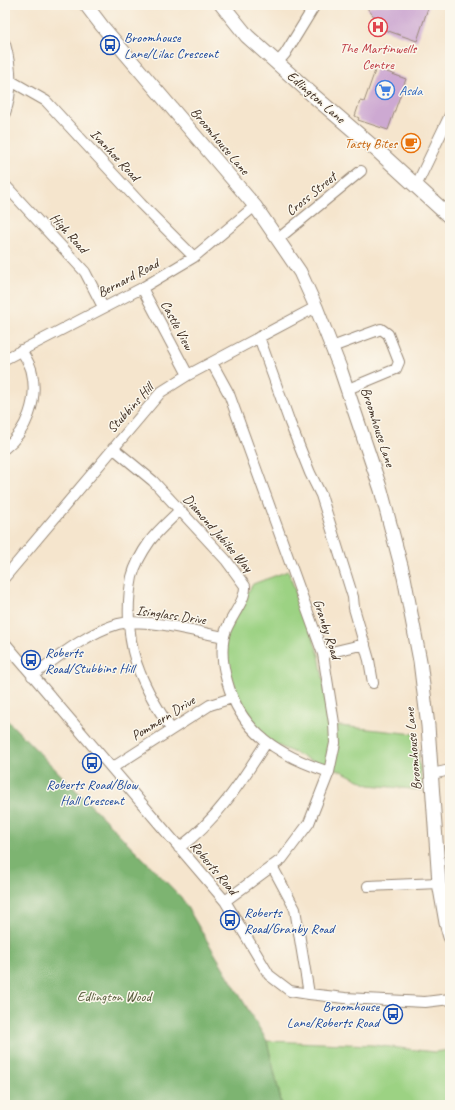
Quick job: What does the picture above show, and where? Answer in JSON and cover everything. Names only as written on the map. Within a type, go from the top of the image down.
[{"type":"main road","name":"Edlington Lane","points":[[222,5],[247,36],[379,152],[450,217]]},
{"type":"street","name":"Broomhouse Lane","points":[[86,5],[102,26],[255,206],[300,272],[332,347],[348,389],[381,490],[404,577],[420,661],[428,726],[439,883],[446,923],[450,936]]},
{"type":"street","points":[[277,63],[285,54],[315,5]]},
{"type":"street","points":[[5,44],[11,81],[5,113]]},
{"type":"street","name":"Ivanhoe Road","points":[[11,81],[46,101],[141,204],[194,257]]},
{"type":"street","points":[[416,186],[450,115]]},
{"type":"street","name":"Cross Street","points":[[278,239],[361,171]]},
{"type":"street","name":"High Road","points":[[5,185],[85,272],[103,307]]},
{"type":"street","name":"Bernard Road","points":[[5,359],[142,288],[194,257],[255,206]]},
{"type":"street","name":"Castle View","points":[[142,288],[188,375]]},
{"type":"street","name":"Stubbins Hill","points":[[5,577],[112,448],[161,392],[188,375],[316,307]]},
{"type":"street","points":[[332,347],[381,329],[388,334],[399,362],[396,369],[348,389]]},
{"type":"street","points":[[259,337],[290,423],[310,473],[322,495],[353,597],[354,608],[365,644],[373,683]]},
{"type":"street","points":[[5,448],[26,424],[34,395],[32,372],[21,350]]},
{"type":"street","name":"Granby Road","points":[[212,363],[231,401],[323,654],[334,723],[335,743],[329,772],[309,823],[282,859],[225,901]]},
{"type":"street","name":"Diamond Jubilee Way","points":[[112,448],[153,481],[226,560],[245,586],[244,596],[230,620],[224,637],[222,655],[225,677],[232,698],[248,725],[266,742],[294,758],[329,772]]},
{"type":"street","points":[[171,730],[139,672],[132,642],[129,596],[133,575],[141,556],[150,541],[180,510]]},
{"type":"street","name":"Isinglass Drive","points":[[32,676],[59,656],[85,640],[119,624],[152,624],[224,637]]},
{"type":"street","name":"Roberts Road","points":[[5,643],[225,901],[269,975],[290,991],[309,994],[345,998],[425,1002],[450,999]]},
{"type":"street","points":[[323,654],[365,644]]},
{"type":"street","name":"Pommern Drive","points":[[112,768],[210,705],[232,698]]},
{"type":"street","points":[[179,848],[197,834],[225,803],[243,779],[266,742]]},
{"type":"street","points":[[432,774],[450,770]]},
{"type":"street","points":[[272,866],[294,909],[309,994]]},
{"type":"street","points":[[368,886],[439,883]]},
{"type":"green space","points":[[288,571],[319,655],[331,725],[415,734],[423,790],[369,785],[339,770],[319,764],[268,741],[236,700],[224,656],[227,626],[253,584]]},
{"type":"green space","name":"Edlington Wood","points":[[5,718],[181,897],[267,1041],[282,1105],[5,1105]]},
{"type":"green space","points":[[267,1041],[373,1045],[434,1052],[450,1050],[450,1105],[282,1105]]},
{"type":"building","points":[[376,5],[429,5],[417,41],[374,26],[377,20],[367,8]]},
{"type":"building","name":"Asda","points":[[376,68],[406,79],[388,130],[358,120],[359,118],[355,116],[360,101],[364,102]]},
{"type":"place","name":"The Martinwells Centre","points":[[378,27]]},
{"type":"place","name":"Broomhouse Lane/Lilac Crescent","points":[[110,45]]},
{"type":"place","name":"Asda","points":[[385,90]]},
{"type":"place","name":"Tasty Bites","points":[[411,143]]},
{"type":"place","name":"Roberts Road/Stubbins Hill","points":[[31,660]]},
{"type":"place","name":"Roberts Road/Blow Hall Crescent","points":[[92,763]]},
{"type":"place","name":"Roberts Road/Granby Road","points":[[230,920]]},
{"type":"place","name":"Broomhouse Lane/Roberts Road","points":[[393,1014]]}]
